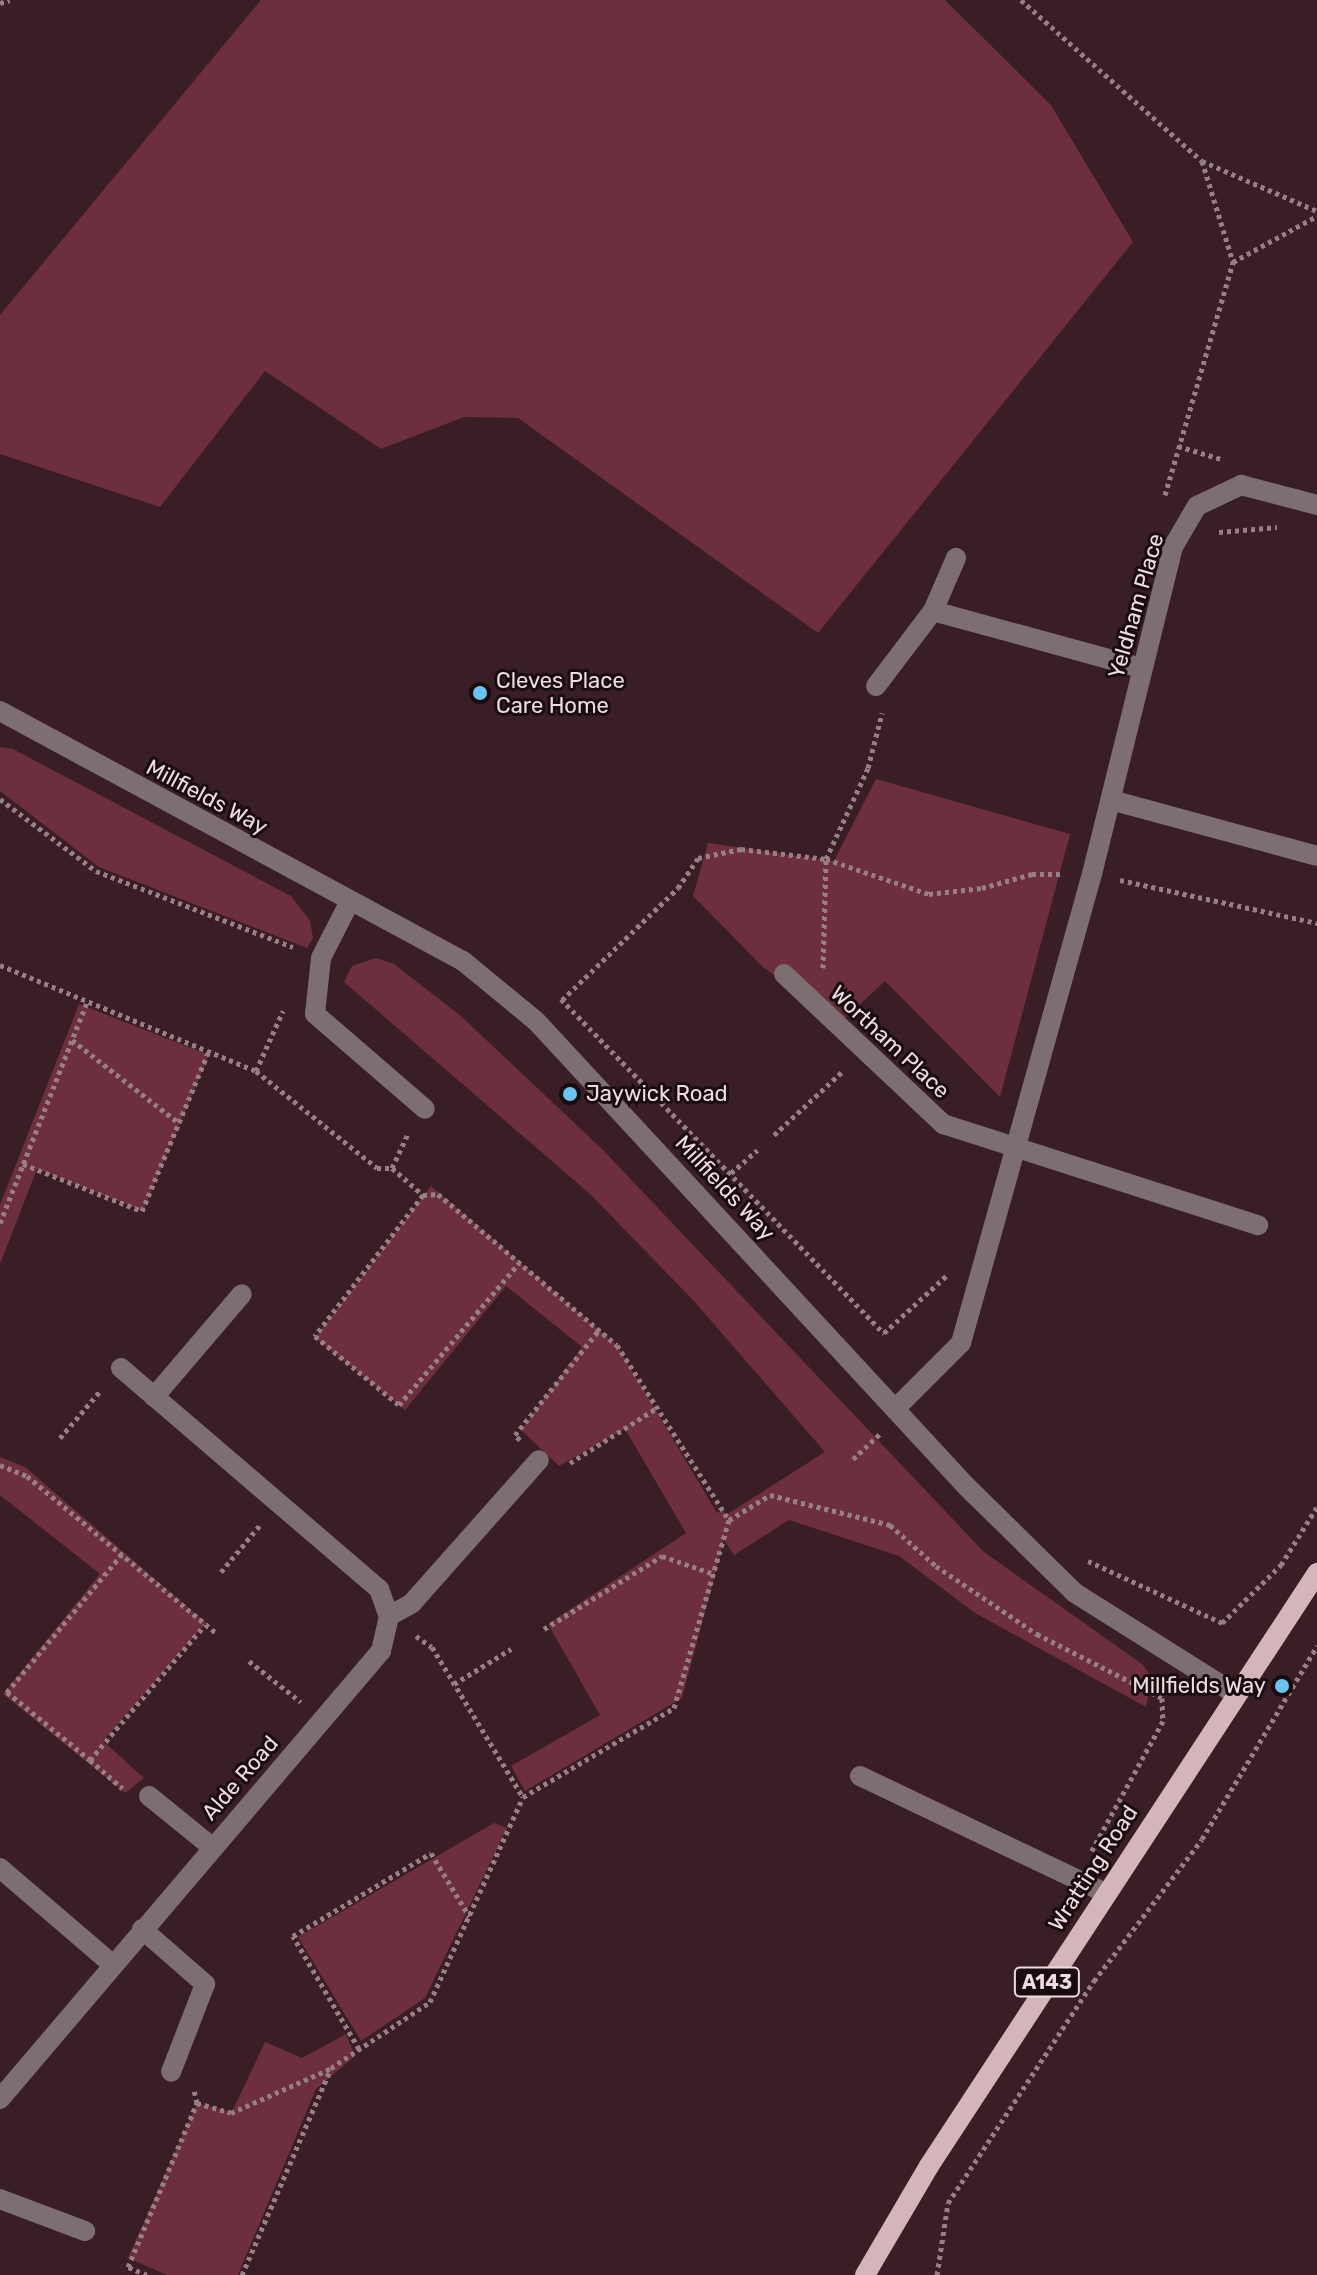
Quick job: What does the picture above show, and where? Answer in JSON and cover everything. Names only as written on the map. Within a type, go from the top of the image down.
[{"type":"main road","name":"Wratting Road","points":[[865,2275],[929,2166],[1317,1573]]},
{"type":"street","name":"Yeldham Place","points":[[1111,800],[1173,547],[1197,506],[1241,485],[1317,505]]},
{"type":"street","points":[[876,686],[933,611],[956,558]]},
{"type":"street","points":[[933,611],[1142,668]]},
{"type":"street","name":"Millfields Way","points":[[0,711],[463,961],[536,1021],[891,1419],[1075,1593],[1237,1695]]},
{"type":"street","points":[[891,1419],[961,1343],[1111,800],[1317,856]]},
{"type":"street","points":[[350,901],[321,958],[315,1014],[425,1109]]},
{"type":"street","name":"Wortham Place","points":[[784,974],[943,1124],[1015,1151],[1258,1225]]},
{"type":"street","points":[[154,1397],[242,1294]]},
{"type":"street","points":[[121,1368],[379,1589],[389,1616],[412,1603],[539,1460]]},
{"type":"street","name":"Alde Road","points":[[0,2099],[381,1651],[389,1616]]},
{"type":"street","points":[[860,1776],[1105,1893]]},
{"type":"street","points":[[149,1796],[212,1847]]},
{"type":"street","points":[[0,1868],[112,1964]]},
{"type":"street","points":[[142,1929],[205,1984],[171,2072]]},
{"type":"street","points":[[0,2199],[85,2231]]},
{"type":"path","points":[[0,3],[10,0]]},
{"type":"path","points":[[1021,0],[1202,161],[1317,213]]},
{"type":"path","points":[[1202,161],[1233,262],[1317,213]]},
{"type":"path","points":[[1173,547],[1198,533],[1292,531]]},
{"type":"path","points":[[829,1017],[821,943],[826,859],[868,768],[882,710],[876,686]]},
{"type":"path","points":[[0,799],[96,871],[321,958]]},
{"type":"path","points":[[562,1000],[678,888],[698,858],[741,849],[826,859],[929,894],[982,888],[1032,874],[1092,874],[1317,923]]},
{"type":"path","points":[[0,965],[256,1071],[377,1168],[392,1168],[423,1195],[438,1194],[617,1345],[729,1520]]},
{"type":"path","points":[[548,994],[562,1000],[884,1333],[958,1265]]},
{"type":"path","points":[[256,1071],[289,999]]},
{"type":"path","points":[[0,1223],[87,1002]]},
{"type":"path","points":[[72,1040],[179,1123]]},
{"type":"path","points":[[23,1164],[142,1211],[209,1051]]},
{"type":"path","points":[[774,1135],[865,1051]]},
{"type":"path","points":[[392,1168],[395,1152],[425,1109]]},
{"type":"path","points":[[731,1173],[757,1150]]},
{"type":"path","points":[[423,1195],[315,1336],[399,1405],[519,1263]]},
{"type":"path","points":[[599,1330],[515,1435],[555,1473],[657,1408]]},
{"type":"path","points":[[60,1438],[121,1368]]},
{"type":"path","points":[[853,1459],[891,1419]]},
{"type":"path","points":[[0,1465],[27,1476],[216,1633]]},
{"type":"path","points":[[27,1476],[34,1468]]},
{"type":"path","points":[[197,2103],[231,2113],[331,2068],[430,2002],[523,1797],[674,1708],[729,1520],[770,1495],[890,1525],[936,1566],[1037,1634],[1162,1698]]},
{"type":"path","points":[[221,1572],[279,1503]]},
{"type":"path","points":[[1085,1559],[1222,1623],[1281,1565],[1317,1507]]},
{"type":"path","points":[[122,1554],[7,1692],[131,1795],[149,1796]]},
{"type":"path","points":[[544,1629],[662,1556],[714,1574]]},
{"type":"path","points":[[189,1612],[194,1604]]},
{"type":"path","points":[[389,1616],[432,1647],[523,1797]]},
{"type":"path","points":[[90,1760],[205,1625]]},
{"type":"path","points":[[937,2275],[948,2203],[1094,1981],[1202,1839],[1317,1646]]},
{"type":"path","points":[[454,1684],[511,1649]]},
{"type":"path","points":[[249,1661],[322,1719]]},
{"type":"path","points":[[359,2049],[293,1936],[431,1853],[469,1916]]},
{"type":"path","points":[[242,2275],[331,2068]]},
{"type":"path","points":[[147,2275],[128,2267],[197,2103],[194,2086],[171,2072]]},
{"type":"shaded area","points":[[261,0],[945,0],[1051,105],[1133,242],[818,633],[518,418],[464,417],[381,449],[265,371],[160,507],[0,454],[0,315]]},
{"type":"shaded area","points":[[0,747],[13,749],[291,896],[310,921],[313,938],[307,948],[99,867],[0,791]]},
{"type":"shaded area","points":[[876,779],[1070,834],[1000,1097],[885,981],[842,1021],[764,968],[693,896],[708,843],[834,861]]},
{"type":"shaded area","points":[[376,958],[394,964],[461,1016],[604,1151],[984,1552],[1142,1664],[1152,1677],[1146,1707],[975,1613],[899,1556],[789,1520],[734,1555],[724,1540],[682,1698],[525,1791],[511,1766],[600,1715],[548,1624],[686,1533],[625,1429],[559,1466],[521,1430],[582,1347],[506,1286],[405,1410],[315,1338],[431,1186],[617,1345],[717,1513],[723,1510],[726,1515],[825,1452],[693,1300],[590,1194],[344,982],[352,966]]},
{"type":"shaded area","points":[[79,1004],[209,1055],[143,1211],[37,1169],[0,1264],[0,1205]]},
{"type":"shaded area","points":[[0,1457],[25,1467],[206,1623],[103,1741],[144,1778],[125,1793],[3,1694],[100,1574],[0,1495]]},
{"type":"shaded area","points":[[494,1823],[507,1828],[425,1998],[361,2041],[298,1937]]},
{"type":"shaded area","points":[[346,2034],[355,2056],[316,2089],[238,2275],[167,2275],[128,2258],[197,2103],[232,2112],[265,2042],[302,2058]]},
{"type":"place","name":"Cleves Place Care Home","points":[[480,693]]},
{"type":"place","name":"Jaywick Road","points":[[570,1094]]},
{"type":"place","name":"Millfields Way","points":[[1282,1686]]}]
